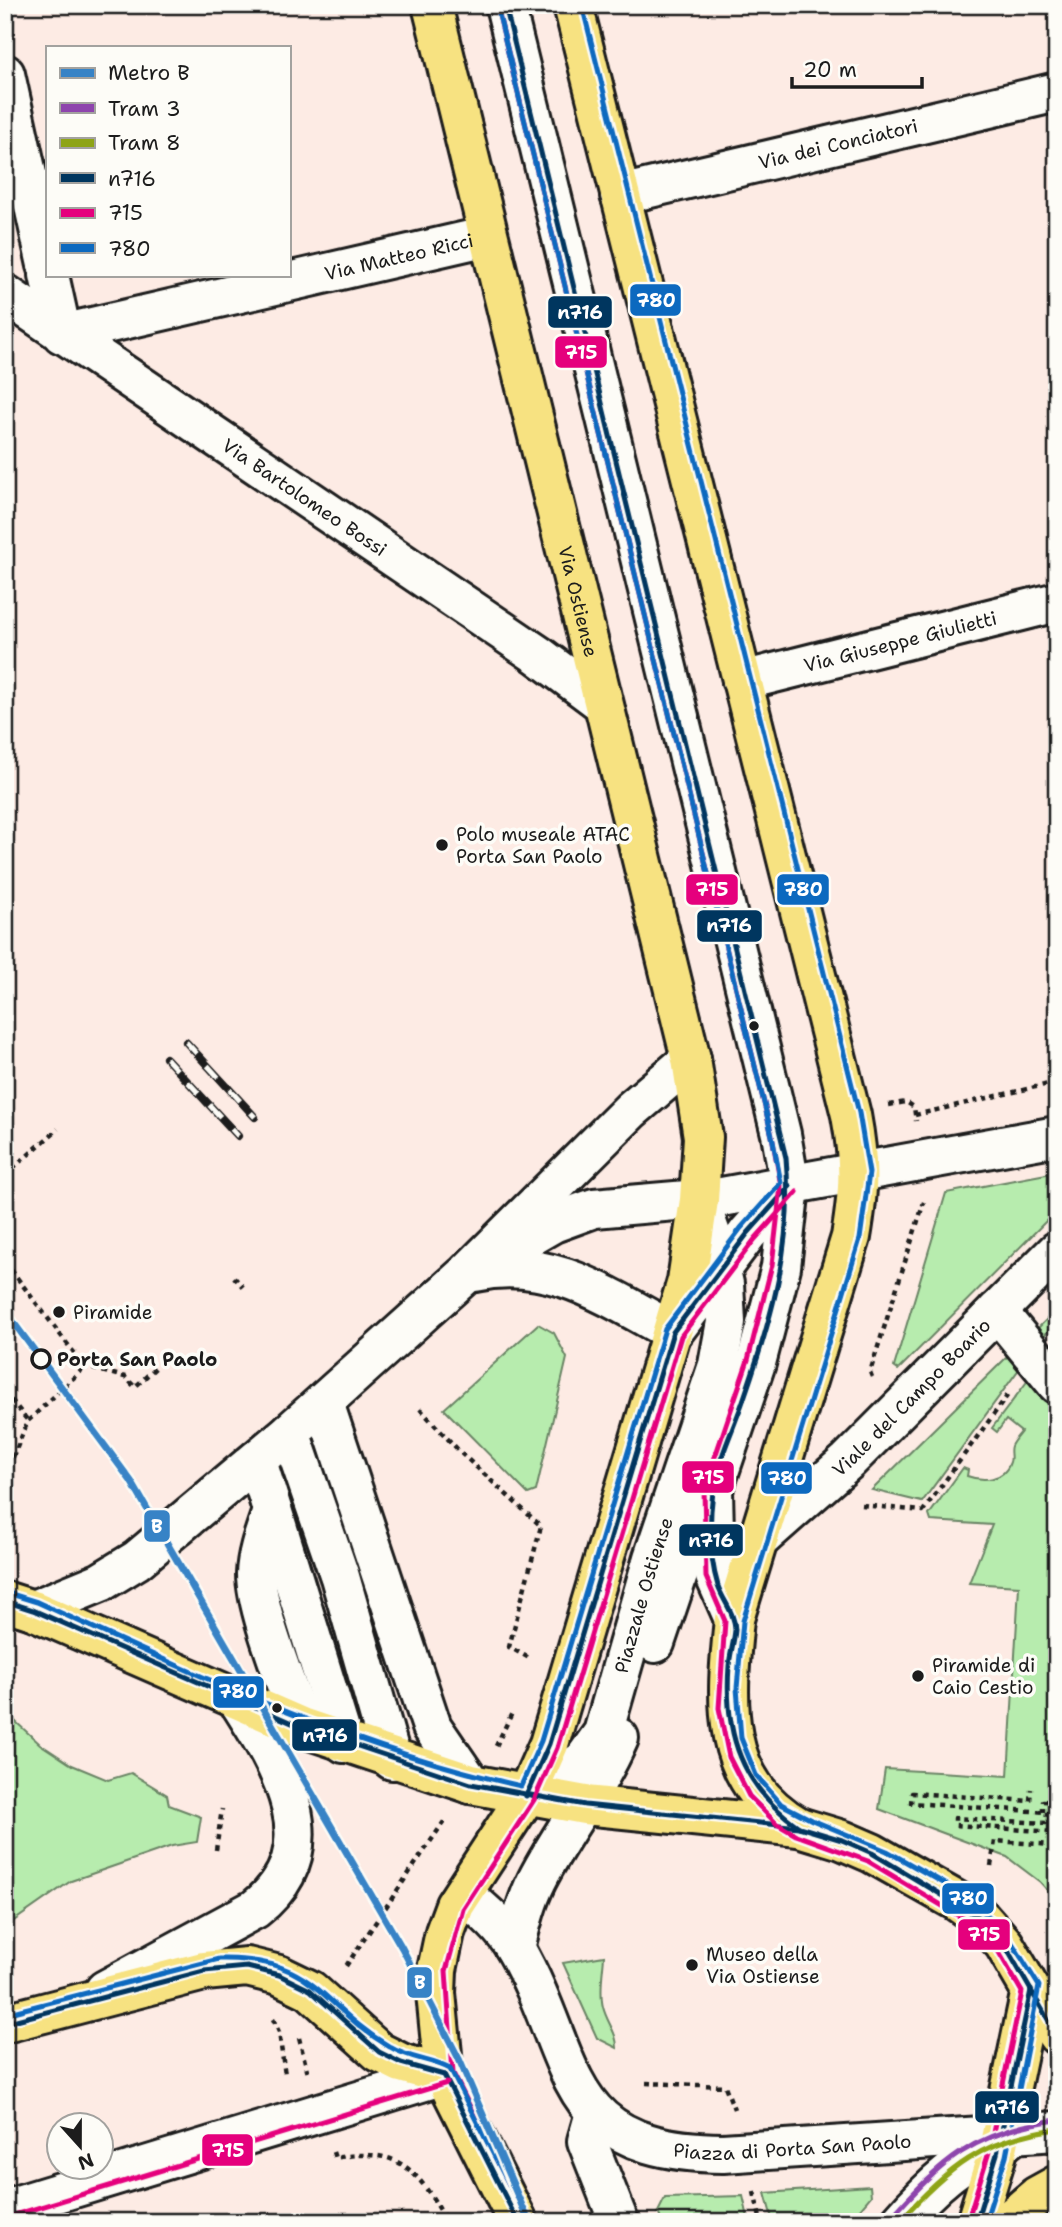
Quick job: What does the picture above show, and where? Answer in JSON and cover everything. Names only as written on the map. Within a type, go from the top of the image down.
[{"type":"main road","name":"Via Ostiense","points":[[432,5],[601,702],[691,1059],[703,1137],[699,1200]]},
{"type":"main road","points":[[573,5],[851,1115],[860,1173]]},
{"type":"main road","name":"Piazzale Ostiense","points":[[799,1826],[769,1806],[748,1779],[737,1755],[728,1708],[734,1619],[851,1237],[860,1173]]},
{"type":"main road","points":[[518,2222],[444,2075],[436,1993],[437,1970],[445,1933],[463,1894],[526,1796],[553,1732],[687,1281],[699,1200]]},
{"type":"main road","points":[[19,1606],[301,1727],[392,1760],[471,1784],[585,1805],[799,1826],[872,1853],[955,1900],[996,1933],[1057,2035]]},
{"type":"main road","points":[[5,2023],[231,1967],[261,1969],[310,1990],[379,2052],[401,2063],[444,2075]]},
{"type":"main road","points":[[976,2222],[1020,2136],[1031,1990]]},
{"type":"main road","points":[[1007,2222],[1037,2196],[1057,2185]]},
{"type":"street","points":[[505,5],[781,1134],[790,1186]]},
{"type":"street","points":[[5,74],[46,260]]},
{"type":"street","name":"Via dei Conciatori","points":[[620,195],[1057,92]]},
{"type":"street","name":"Via Matteo Ricci","points":[[62,334],[488,236]]},
{"type":"street","points":[[49,276],[62,334]]},
{"type":"street","name":"Via Bartolomeo Bossi","points":[[5,294],[538,655],[601,702]]},
{"type":"street","name":"Via Giuseppe Giulietti","points":[[742,681],[1057,602]]},
{"type":"street","points":[[19,1606],[93,1586],[137,1560],[257,1461],[466,1274],[631,1110],[691,1059]]},
{"type":"street","points":[[466,1274],[570,1214],[616,1205],[699,1200],[790,1186],[1057,1136]]},
{"type":"street","points":[[466,1274],[511,1266],[566,1277],[608,1295],[673,1332],[761,1216],[790,1186]]},
{"type":"street","name":"Piazzale Ostiense","points":[[521,1963],[522,1916],[538,1878],[585,1805],[611,1757],[639,1691],[686,1551],[713,1490],[756,1363],[774,1296],[786,1231],[790,1186]]},
{"type":"street","name":"Piazzale Ostiense","points":[[526,1796],[576,1766],[594,1748],[603,1733],[653,1558],[724,1345],[727,1305],[721,1269],[699,1200]]},
{"type":"street","name":"Viale del Campo Boario","points":[[761,1538],[848,1461],[1057,1251]]},
{"type":"street","points":[[997,1311],[1046,1371]]},
{"type":"street","points":[[324,1402],[432,1727],[471,1784]]},
{"type":"street","points":[[290,1432],[340,1577],[392,1760]]},
{"type":"street","points":[[257,1461],[344,1743]]},
{"type":"street","name":"Piazzale Ostiense","points":[[713,1490],[714,1568],[720,1592],[734,1619]]},
{"type":"street","points":[[272,1511],[258,1551],[256,1577],[260,1601],[301,1727]]},
{"type":"street","points":[[78,2004],[255,1909],[271,1897],[284,1875],[295,1842],[294,1815],[277,1768],[239,1702]]},
{"type":"street","name":"Piazza di Porta San Paolo","points":[[463,1894],[494,1921],[521,1963],[570,2077],[595,2113],[635,2139],[673,2150],[702,2153],[1020,2136]]},
{"type":"street","points":[[5,2208],[444,2075]]},
{"type":"street","points":[[595,2113],[587,2141],[619,2222]]},
{"type":"street","points":[[901,2222],[943,2176],[1020,2136]]},
{"type":"path","points":[[895,1104],[906,1102],[914,1107],[915,1115],[1057,1082]]},
{"type":"path","points":[[5,1175],[58,1129]]},
{"type":"path","points":[[874,1384],[870,1372],[926,1197]]},
{"type":"path","points":[[5,1262],[85,1367],[125,1377],[135,1387],[165,1359]]},
{"type":"path","points":[[234,1277],[243,1287]]},
{"type":"path","points":[[5,1476],[28,1421],[85,1367]]},
{"type":"path","points":[[858,1505],[923,1511],[1046,1371]]},
{"type":"path","points":[[5,1392],[28,1421]]},
{"type":"path","points":[[420,1409],[462,1454],[541,1526],[509,1647],[534,1661]]},
{"type":"path","points":[[529,1672],[538,1648]]},
{"type":"path","points":[[447,2222],[422,2181],[402,2165],[369,2152],[335,2158],[299,2039],[439,1826],[496,1746],[514,1708]]},
{"type":"path","points":[[991,1866],[995,1841],[1055,1845],[1055,1832],[955,1825],[956,1818],[1046,1824],[1047,1812],[912,1803],[912,1793],[1030,1801],[1031,1789]]},
{"type":"path","points":[[1043,1812],[1043,1801],[1057,1802]]},
{"type":"path","points":[[216,1850],[222,1810]]},
{"type":"path","points":[[1047,1818],[1057,1819]]},
{"type":"path","points":[[267,2014],[279,2032],[285,2075]]},
{"type":"path","points":[[646,2083],[725,2086],[731,2107],[739,2112]]},
{"type":"path","points":[[752,2184],[761,2222]]},
{"type":"green space","points":[[1057,1172],[1057,1210],[898,1370],[894,1367],[946,1193]]},
{"type":"green space","points":[[1057,1309],[1057,1318],[1039,1343],[1032,1334]]},
{"type":"green space","points":[[538,1324],[554,1333],[567,1358],[536,1491],[528,1494],[444,1409]]},
{"type":"green space","points":[[1011,1353],[1022,1365],[922,1502],[872,1490]]},
{"type":"green space","points":[[1029,1379],[1052,1402],[1057,1399],[1057,1901],[1040,1882],[1007,1857],[879,1809],[885,1769],[1008,1776],[1019,1586],[969,1583],[992,1525],[931,1521],[929,1515],[963,1468],[968,1470],[967,1476],[979,1479],[997,1477],[1007,1469],[1011,1460],[1011,1446],[1021,1432],[1006,1420],[997,1432],[992,1428]]},
{"type":"green space","points":[[5,1712],[40,1744],[72,1765],[108,1780],[131,1773],[167,1795],[169,1805],[201,1817],[197,1842],[172,1846],[71,1881],[5,1927]]},
{"type":"green space","points":[[604,1956],[602,2001],[617,2048],[597,2038],[563,1963]]},
{"type":"green space","points":[[870,2186],[871,2196],[849,2222],[773,2222],[765,2193]]},
{"type":"green space","points":[[743,2196],[749,2222],[662,2222],[658,2212],[665,2198]]},
{"type":"railway","points":[[186,1042],[255,1117]]},
{"type":"railway","points":[[166,1058],[238,1136]]},
{"type":"metro line","name":"B","points":[[5,1311],[131,1481],[402,1948],[459,2059],[529,2222]]},
{"type":"tram line","name":"3","points":[[887,2222],[925,2182],[961,2152],[1003,2132],[1057,2120]]},
{"type":"tram line","name":"8","points":[[899,2222],[934,2186],[968,2159],[1008,2140],[1057,2129]]},
{"type":"transit line","name":"n716","points":[[505,5],[786,1158],[787,1221],[778,1281],[753,1371],[715,1479],[710,1527],[718,1586],[734,1624],[728,1691],[734,1737],[750,1777],[763,1795],[799,1827]]},
{"type":"transit line","name":"780","points":[[582,5],[859,1113],[869,1173],[860,1239],[743,1621],[737,1688],[741,1738],[756,1775],[781,1804],[887,1851],[963,1894],[1004,1930],[1039,1986],[1006,2156],[985,2222]]},
{"type":"transit line","name":"715","points":[[497,7],[772,1136],[781,1186],[772,1265],[748,1360],[704,1489],[706,1577],[725,1621],[719,1708],[729,1757],[749,1796],[777,1824],[796,1835],[868,1861],[976,1926],[997,1949],[1022,1992],[989,2152],[968,2219]]},
{"type":"transit line","name":"780","points":[[8,1593],[37,1602],[214,1682],[334,1730],[458,1770],[521,1786],[541,1741],[665,1329],[741,1228],[781,1183],[772,1136],[497,7]]},
{"type":"transit line","name":"n716","points":[[526,1796],[549,1744],[673,1332],[748,1233],[790,1186]]},
{"type":"transit line","name":"715","points":[[526,2218],[453,2073],[446,1971],[463,1909],[534,1800],[557,1748],[681,1336],[755,1239],[797,1192]]},
{"type":"transit line","name":"n716","points":[[5,1601],[33,1610],[301,1727],[471,1784],[585,1805],[799,1827],[842,1840],[872,1853],[982,1919],[1004,1944],[1057,2035]]},
{"type":"transit line","name":"780","points":[[5,2014],[219,1959],[252,1960],[277,1966],[315,1986],[366,2031],[390,2047],[450,2069],[526,2218]]},
{"type":"transit line","name":"n716","points":[[5,2023],[204,1971],[247,1967],[279,1975],[310,1990],[379,2052],[401,2063],[444,2075]]},
{"type":"transit line","name":"n716","points":[[976,2222],[997,2154],[1031,1990]]},
{"type":"transit line","name":"n716","points":[[444,2075],[518,2222]]},
{"type":"transit line","name":"715","points":[[8,2217],[447,2083]]},
{"type":"place","name":"Polo museale ATAC Porta San Paolo","points":[[442,845]]},
{"type":"place","name":"Piramide","points":[[59,1312]]},
{"type":"place","name":"Porta San Paolo","points":[[41,1359]]},
{"type":"place","name":"Piramide di Caio Cestio","points":[[918,1676]]},
{"type":"place","name":"Museo della Via Ostiense","points":[[692,1965]]}]
